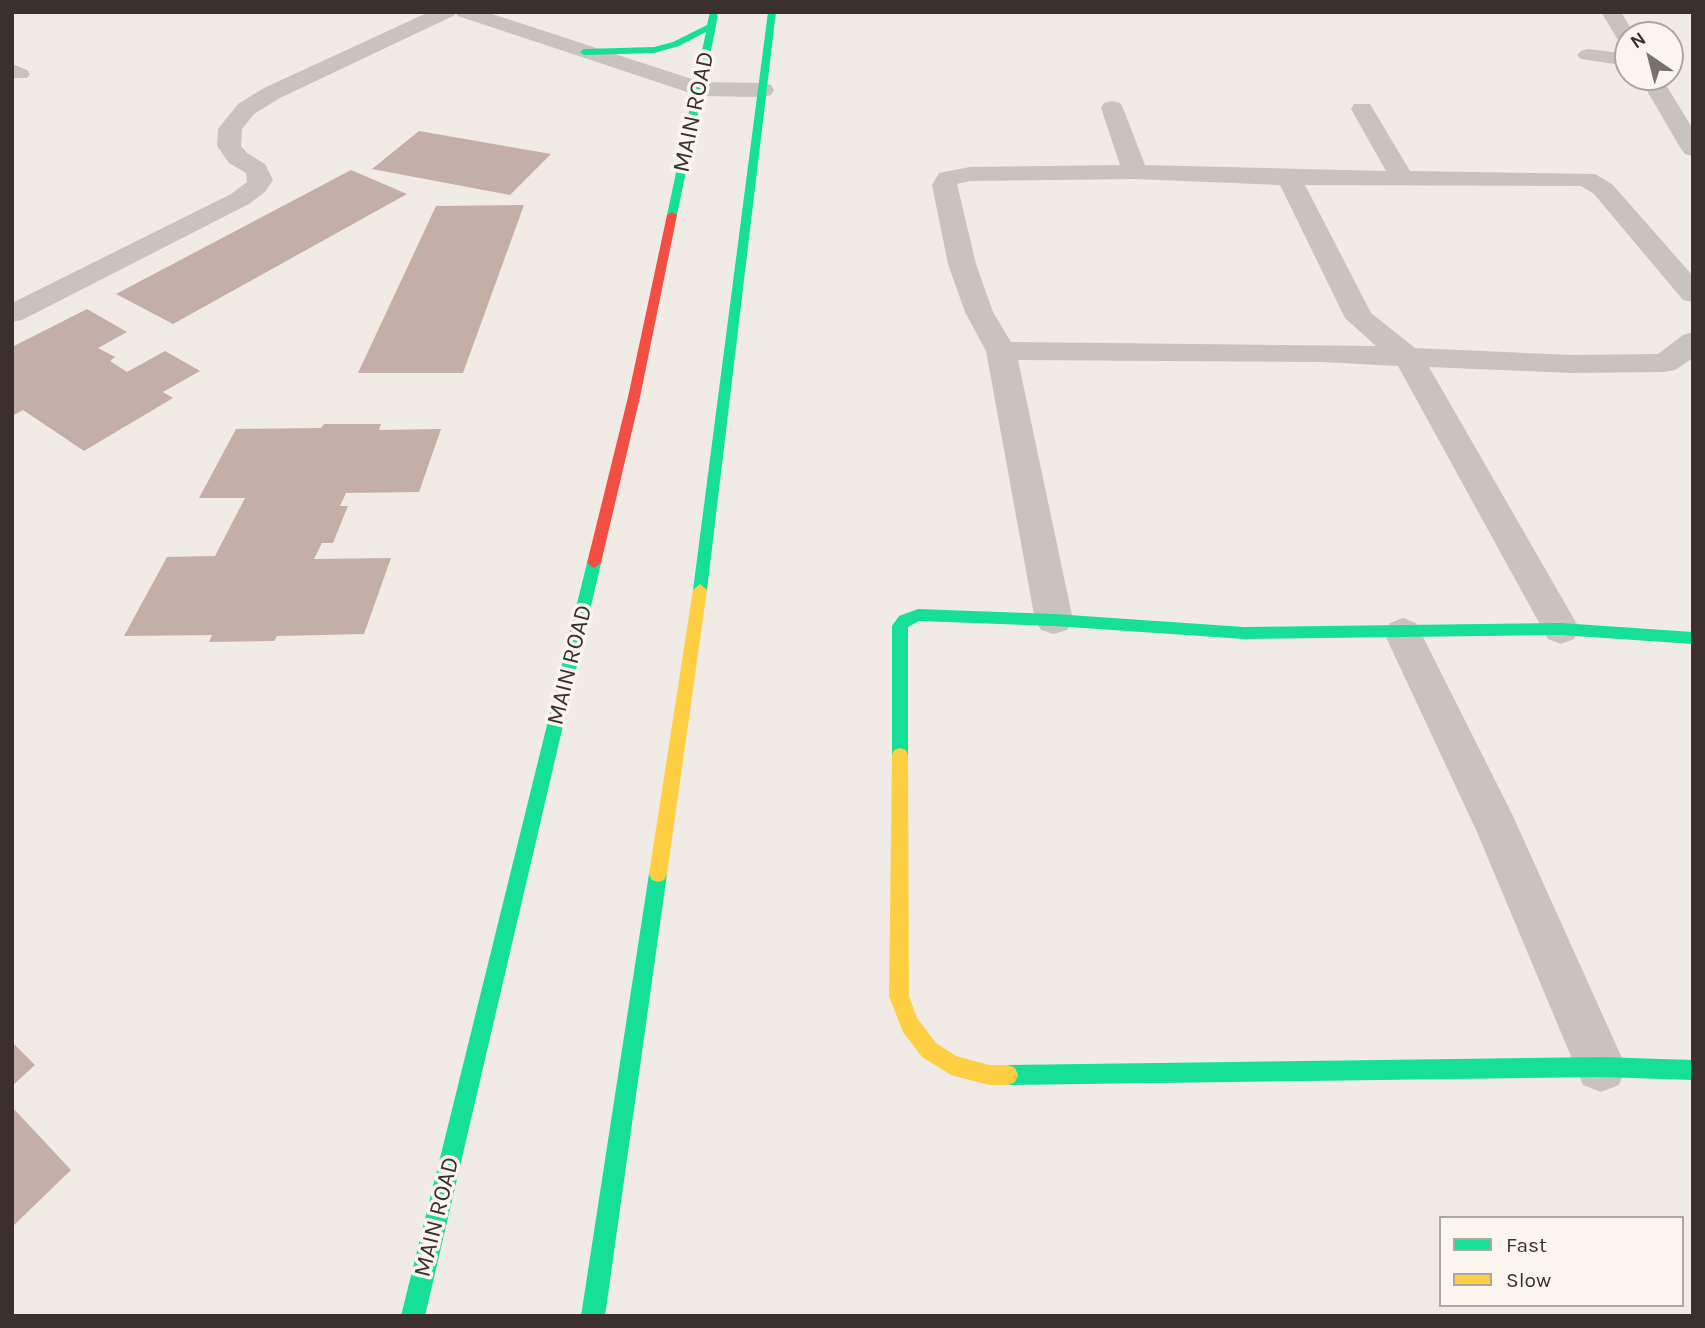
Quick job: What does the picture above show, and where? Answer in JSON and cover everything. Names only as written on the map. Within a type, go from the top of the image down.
[{"type":"main road","points":[[593,1316],[706,549],[772,12]]},
{"type":"main road","points":[[584,52],[654,50],[676,44],[713,19]]},
{"type":"main road","name":"MAIN ROAD","points":[[413,1316],[634,397],[713,19]]},
{"type":"main road","points":[[1690,640],[1561,629],[1244,633],[1054,620],[918,615],[901,622],[899,996],[910,1026],[929,1050],[951,1065],[989,1075],[1601,1066],[1693,1070]]},
{"type":"street","points":[[12,314],[240,199],[261,180],[256,169],[238,158],[229,146],[230,129],[246,108],[272,93],[446,12]]},
{"type":"street","points":[[465,12],[699,89],[762,90]]},
{"type":"street","points":[[1588,55],[1614,58]]},
{"type":"street","points":[[1658,91],[1693,149]]},
{"type":"street","points":[[1112,108],[1135,172]]},
{"type":"street","points":[[1362,109],[1402,178]]},
{"type":"street","points":[[1054,620],[1001,351],[979,312],[962,264],[944,180],[958,174],[1135,172],[1289,177],[1577,178],[1592,181],[1603,189],[1693,294]]},
{"type":"street","points":[[1289,177],[1359,318],[1409,358],[1561,629]]},
{"type":"street","points":[[1001,351],[1321,353],[1572,364],[1664,363],[1682,352],[1693,341]]},
{"type":"street","points":[[1403,633],[1498,830],[1601,1066]]},
{"type":"building","points":[[419,131],[551,154],[510,195],[372,169]]},
{"type":"building","points":[[351,170],[407,194],[173,324],[116,294]]},
{"type":"building","points":[[524,205],[463,373],[358,373],[436,206]]},
{"type":"building","points":[[87,309],[127,332],[98,348],[115,357],[110,361],[127,372],[165,351],[200,371],[163,392],[173,398],[84,451],[23,410],[12,416],[12,347]]},
{"type":"building","points":[[324,424],[381,424],[379,430],[441,429],[419,492],[346,493],[340,506],[348,506],[333,543],[322,543],[314,559],[391,558],[364,634],[277,636],[274,641],[209,642],[212,635],[124,636],[167,557],[215,556],[245,498],[199,498],[236,429],[321,428]]},
{"type":"building","points":[[12,1042],[35,1065],[12,1086]]},
{"type":"building","points":[[12,1107],[71,1170],[12,1227]]},
{"type":"traffic: fast","points":[[672,215],[714,12]]},
{"type":"traffic: fast","points":[[700,590],[772,12]]},
{"type":"traffic: fast","points":[[584,52],[654,50],[676,44],[712,26]]},
{"type":"traffic: fast","points":[[413,1316],[594,563]]},
{"type":"traffic: fast","points":[[900,755],[900,626],[904,620],[918,615],[1054,620],[1244,633],[1561,629],[1693,638]]},
{"type":"traffic: fast","points":[[593,1316],[658,874]]},
{"type":"traffic: fast","points":[[1008,1075],[1601,1067],[1693,1070]]},
{"type":"traffic: slow","points":[[658,874],[700,590]]},
{"type":"traffic: slow","points":[[900,755],[899,996],[910,1025],[929,1050],[951,1065],[989,1075],[1008,1075]]},
{"type":"traffic: jam","points":[[594,563],[634,397],[672,215]]}]
